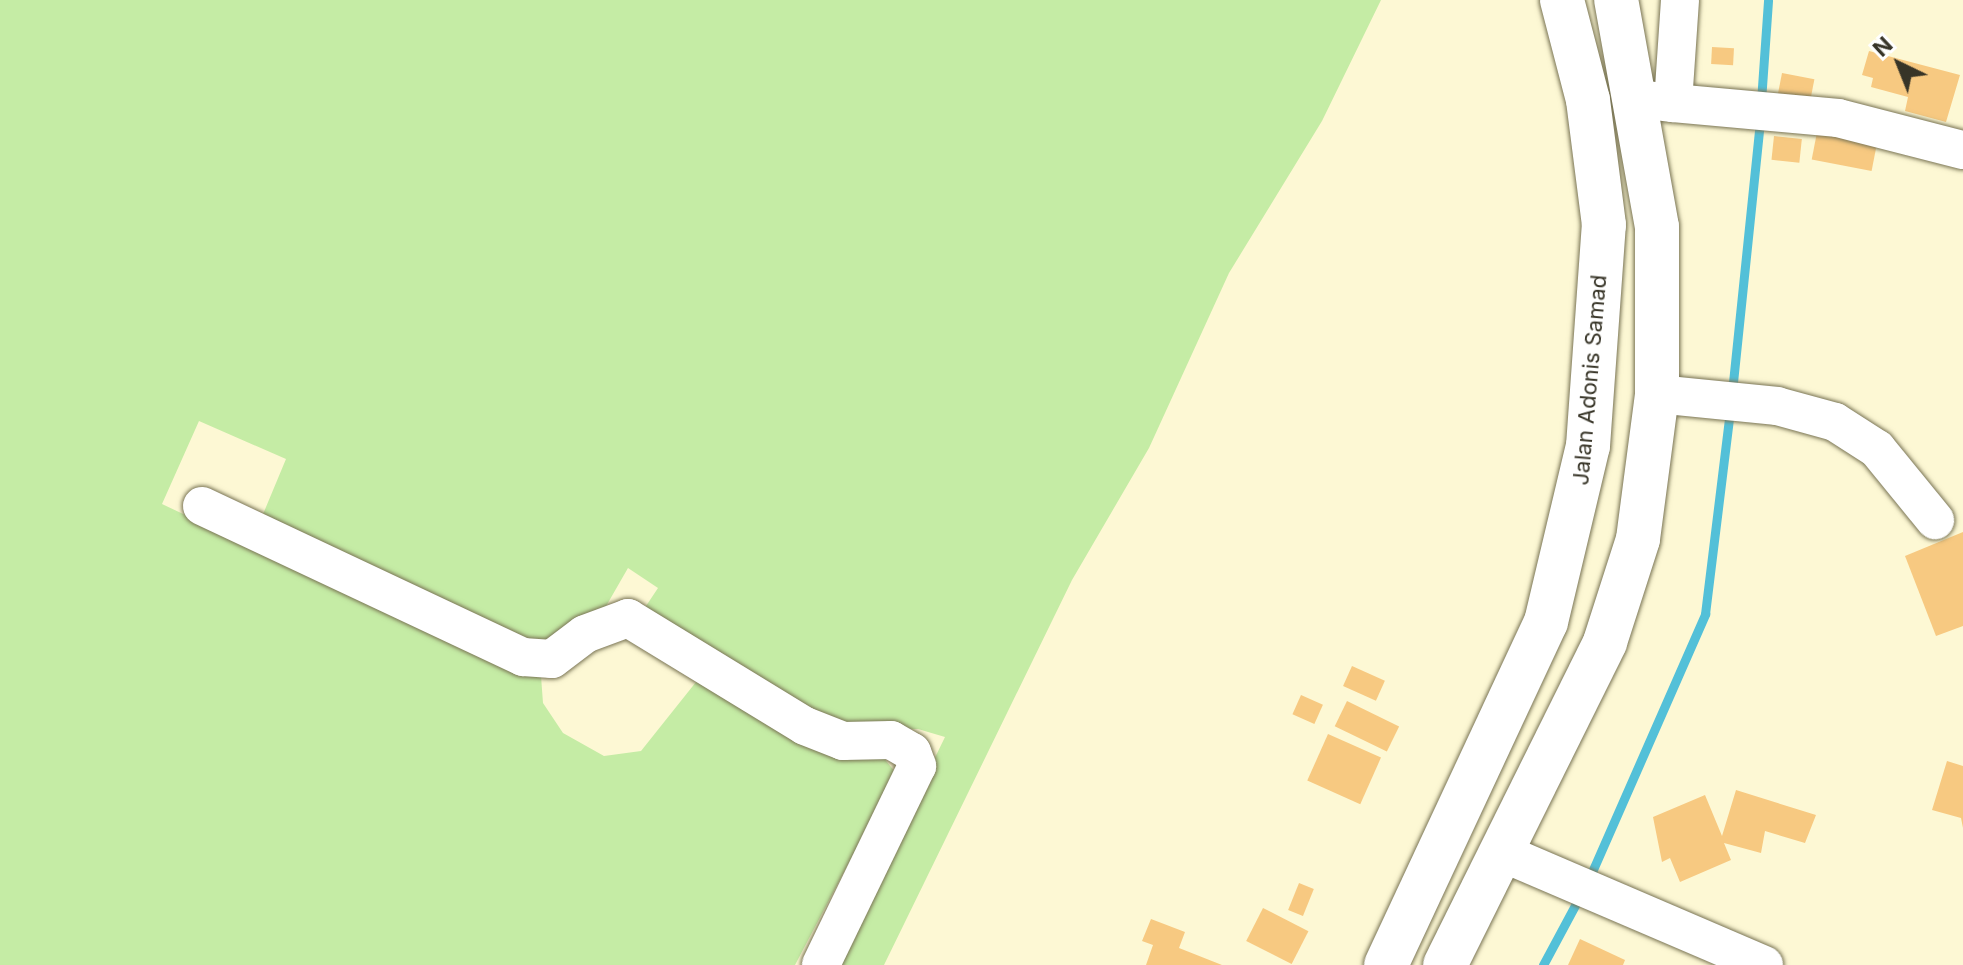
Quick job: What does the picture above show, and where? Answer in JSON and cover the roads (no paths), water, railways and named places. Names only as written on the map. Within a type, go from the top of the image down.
[{"type":"highway","name":"Jalan Adonis Samad","points":[[1386,965],[1546,622],[1588,446],[1604,225],[1588,100],[1562,0]]},
{"type":"highway","points":[[1413,907],[1454,946],[1503,853],[1625,589],[1657,394],[1657,227],[1655,101],[1616,0]]},
{"type":"street","points":[[1680,0],[1655,101],[1735,104],[1775,110],[1963,150]]},
{"type":"street","points":[[1657,394],[1777,406],[1860,437],[1935,520]]},
{"type":"street","points":[[202,506],[523,657],[552,659],[585,634],[628,618],[805,726],[843,741],[891,740],[912,752],[917,766],[821,965]]},
{"type":"street","points":[[1503,853],[1764,965]]},
{"type":"waterway","points":[[1761,101],[1768,0]]},
{"type":"waterway","points":[[1732,392],[1760,120]]},
{"type":"waterway","points":[[1588,881],[1705,614],[1730,410]]},
{"type":"waterway","points":[[1543,965],[1581,894]]}]
